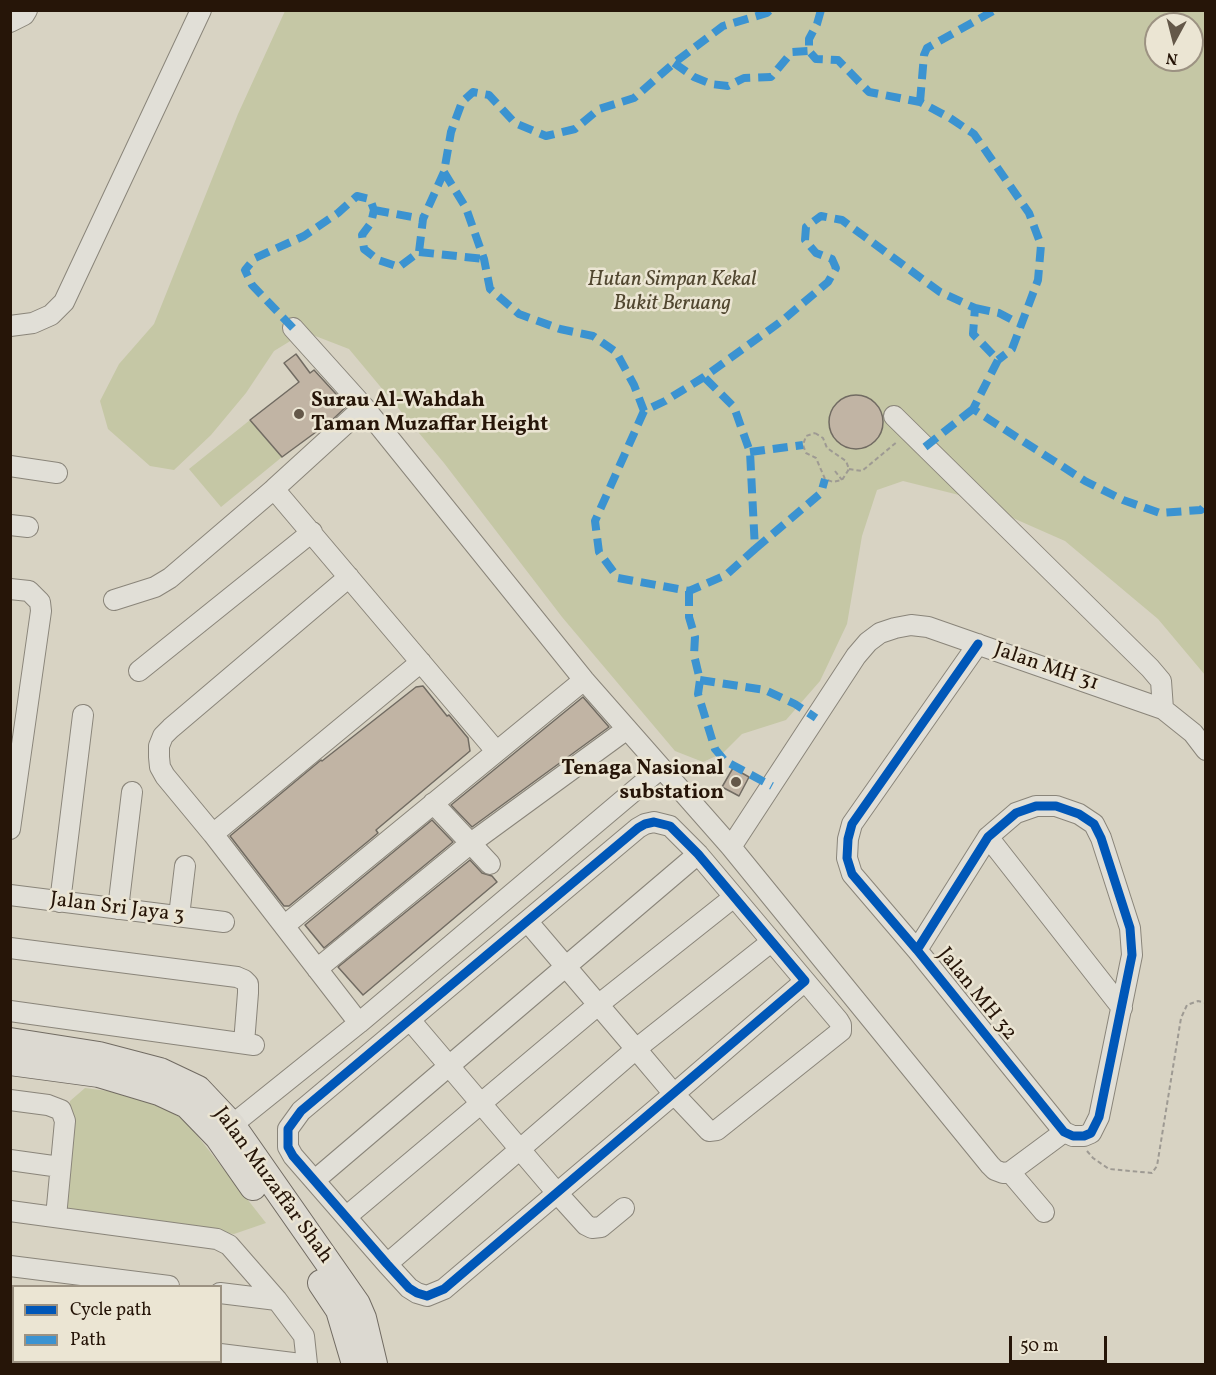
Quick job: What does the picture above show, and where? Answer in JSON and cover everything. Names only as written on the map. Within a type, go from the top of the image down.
[{"type":"main road","name":"Jalan Muzaffar Shah","points":[[10,1041],[99,1055],[160,1071],[198,1089],[339,1310],[355,1365]]},
{"type":"main road","name":"Jalan Muzaffar Shah","points":[[10,1062],[99,1074],[159,1092],[187,1105],[225,1131],[357,1304],[363,1318],[374,1365]]},
{"type":"street","points":[[10,22],[24,15],[27,10]]},
{"type":"street","points":[[10,326],[33,323],[51,315],[64,302],[201,10]]},
{"type":"street","points":[[293,328],[364,407],[584,680],[731,848],[995,1170],[1003,1173],[1010,1172],[1076,1134],[1099,1117],[1132,955],[1130,928],[1101,838],[1094,824],[1079,814],[1056,806],[1036,806],[1016,813],[988,837],[917,950]]},
{"type":"street","points":[[114,600],[155,587],[170,578],[274,489],[364,407]]},
{"type":"street","points":[[894,416],[1150,668],[1161,681],[1162,709]]},
{"type":"street","points":[[10,466],[57,473]]},
{"type":"street","points":[[274,489],[496,751]]},
{"type":"street","points":[[139,671],[312,532]]},
{"type":"street","points":[[349,577],[171,728],[163,736],[159,746],[160,767],[165,776],[213,834],[317,969],[352,1028],[366,1057]]},
{"type":"street","points":[[10,829],[41,611],[40,602],[20,590]]},
{"type":"street","name":"Jalan MH 31","points":[[731,848],[856,656],[868,642],[880,633],[911,625],[927,627],[978,644],[1162,709],[1193,733],[1206,750]]},
{"type":"street","name":"Jalan MH 32","points":[[978,644],[852,824],[847,858],[852,874],[1076,1134]]},
{"type":"street","points":[[213,834],[421,662]]},
{"type":"street","points":[[284,926],[584,680]]},
{"type":"street","points":[[60,902],[83,715]]},
{"type":"street","points":[[317,969],[471,843],[627,729]]},
{"type":"street","points":[[225,1131],[352,1028],[660,769]]},
{"type":"street","points":[[118,909],[132,792]]},
{"type":"street","points":[[433,803],[490,864]]},
{"type":"street","points":[[527,921],[674,1094],[709,1131],[717,1130],[841,1031],[842,1025],[805,981],[771,942],[698,854],[670,826],[654,822],[645,824],[527,921],[301,1111],[288,1129],[288,1147],[293,1156],[387,1264],[410,1288],[427,1296],[437,1293],[674,1094],[805,981]]},
{"type":"street","points":[[988,837],[1122,1008]]},
{"type":"street","points":[[315,1180],[698,854]]},
{"type":"street","points":[[179,916],[185,866]]},
{"type":"street","name":"Jalan Sri Jaya 3","points":[[10,895],[224,922]]},
{"type":"street","points":[[347,1216],[598,1005],[734,897]]},
{"type":"street","points":[[387,1264],[636,1049],[771,942]]},
{"type":"street","points":[[10,948],[237,977],[248,984],[249,1044],[10,1011]]},
{"type":"street","points":[[410,1020],[557,1193],[592,1228],[601,1227],[624,1208]]},
{"type":"street","points":[[330,1046],[350,1070]]},
{"type":"street","points":[[10,1100],[48,1105],[61,1110],[65,1121],[56,1217]]},
{"type":"street","points":[[10,1160],[60,1167]]},
{"type":"street","points":[[1010,1172],[1044,1212]]},
{"type":"street","points":[[10,1211],[217,1239],[229,1245],[277,1300],[304,1336],[307,1365]]},
{"type":"street","points":[[10,1266],[154,1285]]},
{"type":"street","points":[[222,1293],[277,1300]]},
{"type":"street","points":[[222,1354],[301,1365]]},
{"type":"path","points":[[849,469],[861,471],[909,431]]},
{"type":"path","points":[[815,433],[823,438],[827,448],[846,461],[849,469],[842,480],[833,482],[825,479],[816,458],[806,453],[803,445],[806,436],[815,433]]},
{"type":"path","points":[[835,471],[842,480]]},
{"type":"path","points":[[1076,1134],[1093,1158],[1109,1169],[1152,1173],[1157,1166],[1181,1018],[1186,1005],[1198,1001],[1206,1003]]},
{"type":"green space","name":"Hutan Simpan Kekal Bukit Beruang","points":[[285,11],[1205,11],[1205,675],[1158,619],[1065,541],[963,496],[903,481],[877,490],[862,536],[847,624],[820,681],[786,720],[742,734],[723,753],[703,762],[675,751],[562,617],[444,463],[349,349],[305,332],[274,351],[246,393],[211,435],[174,470],[150,466],[108,429],[100,401],[119,364],[154,324],[238,114]]},
{"type":"green space","points":[[250,420],[282,457],[221,507],[189,469]]},
{"type":"green space","points":[[85,1088],[139,1095],[185,1120],[266,1223],[234,1234],[59,1211],[70,1101]]},
{"type":"building","name":"Surau Al-Wahdah Taman Muzaffar Height","points":[[296,354],[310,373],[314,370],[347,406],[331,421],[282,457],[250,420],[299,382],[284,363]]},
{"type":"building","points":[[856,395],[866,397],[875,403],[881,412],[883,422],[881,432],[875,441],[866,447],[856,449],[846,447],[837,441],[831,432],[829,422],[831,412],[837,403],[846,397]]},
{"type":"building","points":[[423,686],[468,738],[470,751],[376,830],[378,833],[289,906],[284,906],[230,836],[321,760],[416,687]]},
{"type":"building","points":[[583,697],[609,727],[472,827],[451,805]]},
{"type":"building","name":"Tenaga Nasional substation","points":[[733,768],[749,777],[739,796],[722,787]]},
{"type":"building","points":[[432,820],[453,842],[324,948],[305,925]]},
{"type":"building","points":[[470,860],[482,873],[492,876],[497,882],[363,995],[338,967]]},
{"type":"marked path","points":[[293,328],[252,285],[245,270],[255,258],[304,236],[338,213],[357,196],[370,199],[374,210],[371,223],[362,235],[364,249],[378,260],[399,267],[419,252],[423,219],[444,172],[451,132],[462,102],[473,92],[489,95],[515,123],[546,136],[575,129],[599,109],[634,98],[674,63],[723,26],[767,13],[770,10]]},
{"type":"marked path","points":[[821,10],[809,39],[809,51],[816,59],[838,60],[869,92],[920,102],[974,134],[1029,213],[1041,245],[1038,280],[1012,349],[998,360]]},
{"type":"marked path","points":[[920,102],[924,55],[927,48],[995,10]]},
{"type":"marked path","points":[[674,63],[694,77],[711,84],[728,86],[744,78],[771,77],[792,52],[809,51]]},
{"type":"marked path","points":[[444,172],[466,208],[484,259],[490,289],[519,314],[560,329],[593,336],[616,352],[634,385],[644,411],[704,377],[783,320],[828,282],[836,268],[832,259],[816,253],[805,240],[806,227],[821,216],[842,220],[940,292],[975,308],[973,334],[998,360],[973,409],[1085,481],[1123,500],[1160,513],[1201,510],[1206,504]]},
{"type":"marked path","points":[[374,210],[423,219]]},
{"type":"marked path","points":[[419,252],[484,259]]},
{"type":"marked path","points":[[975,308],[999,313],[1022,325]]},
{"type":"marked path","points":[[644,411],[595,521],[599,552],[618,578],[689,591],[726,575],[755,549],[750,452],[734,407],[704,377]]},
{"type":"marked path","points":[[925,447],[973,409]]},
{"type":"marked path","points":[[750,452],[803,445]]},
{"type":"marked path","points":[[755,549],[821,493],[825,479]]},
{"type":"marked path","points":[[689,591],[689,617],[695,637],[694,655],[700,680],[698,694],[715,749],[725,761],[772,786]]},
{"type":"marked path","points":[[700,680],[765,690],[795,704],[816,718]]},
{"type":"cycle path","points":[[917,950],[988,837],[1016,813],[1036,806],[1056,806],[1079,814],[1094,824],[1101,838],[1130,928],[1132,955],[1099,1117],[1091,1133],[1084,1136],[1073,1136],[1064,1132],[917,950],[852,874],[847,858],[852,824],[978,644]]},
{"type":"cycle path","points":[[654,822],[670,826],[698,854],[805,981],[444,1289],[427,1296],[417,1293],[409,1288],[387,1264],[293,1156],[288,1147],[288,1129],[301,1111],[638,828],[654,822]]},
{"type":"place","name":"Surau Al-Wahdah Taman Muzaffar Height","points":[[299,414]]},
{"type":"place","name":"Tenaga Nasional substation","points":[[736,782]]}]
